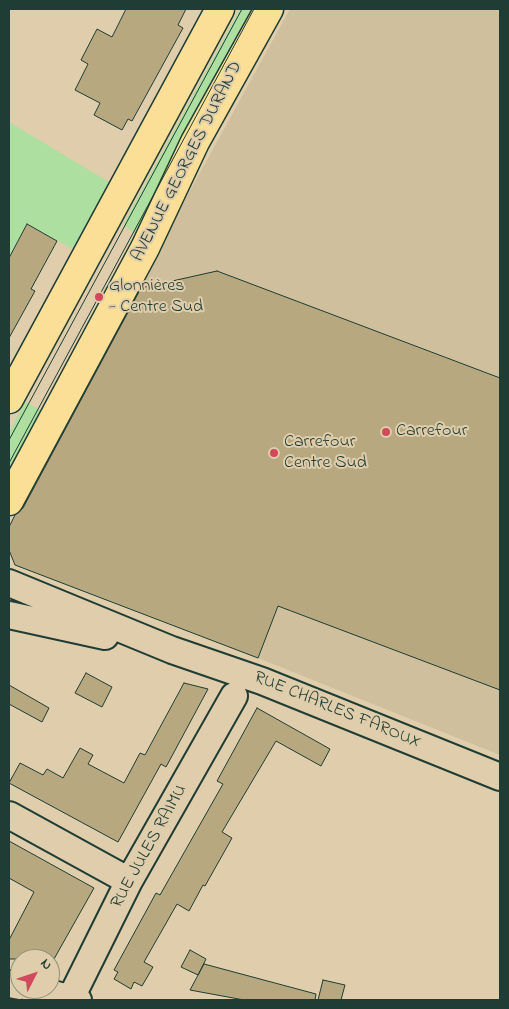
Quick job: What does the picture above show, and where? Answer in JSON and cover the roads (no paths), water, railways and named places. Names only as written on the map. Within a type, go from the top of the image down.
[{"type":"main road","points":[[9,398],[220,9]]},
{"type":"main road","name":"AVENUE GEORGES DURAND","points":[[9,501],[145,248],[195,142],[269,9]]},
{"type":"street","name":"RUE CHARLES FAROUX","points":[[9,583],[172,650],[262,681],[500,776]]},
{"type":"street","name":"RUE CHARLES FAROUX","points":[[9,615],[172,650]]},
{"type":"street","name":"RUE JULES RAIMU","points":[[73,1000],[129,881],[234,696]]},
{"type":"street","points":[[9,815],[129,881]]},
{"type":"street","points":[[60,997],[73,1000]]},
{"type":"tram line","points":[[9,440],[242,9]]},
{"type":"tram line","points":[[9,463],[254,9]]},
{"type":"place","name":"Glonnières - Centre Sud","points":[[99,297]]},
{"type":"place","name":"Carrefour","points":[[386,432]]},
{"type":"place","name":"Carrefour Centre Sud","points":[[274,453]]}]
